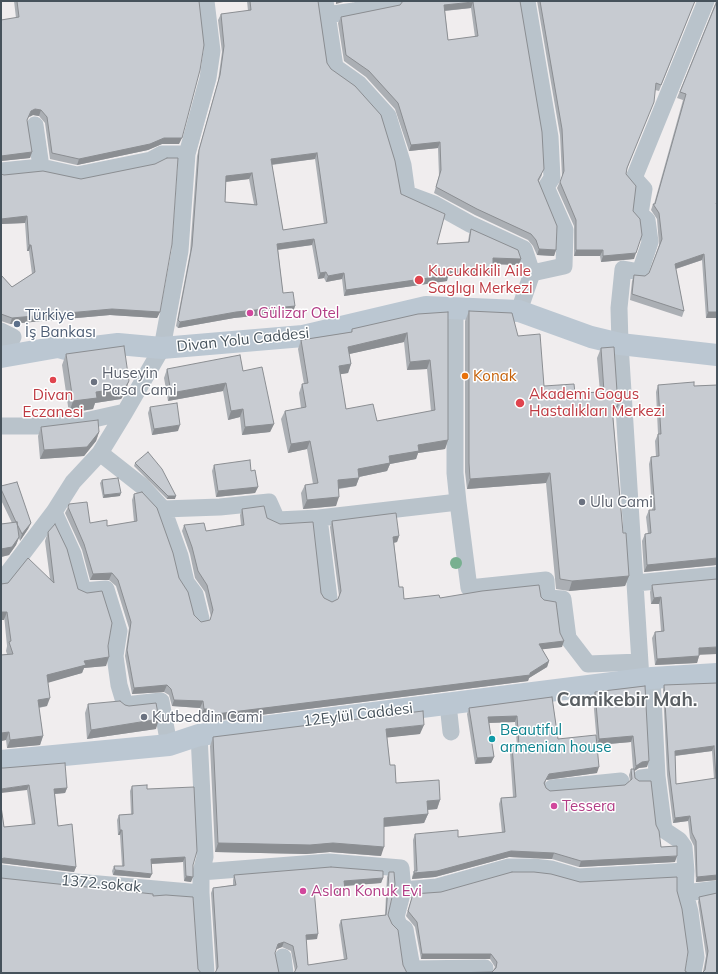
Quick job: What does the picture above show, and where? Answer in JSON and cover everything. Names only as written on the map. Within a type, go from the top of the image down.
[{"type":"main road","name":"Divan Yolu Caddesi","points":[[2,357],[58,348],[69,350],[118,344],[162,348],[303,336],[426,307],[519,311],[591,337],[620,344],[717,355]]},
{"type":"main road","name":"12Eylül Caddesi","points":[[1,761],[169,745],[199,735],[448,704],[644,673],[717,674]]},
{"type":"street","points":[[1,582],[54,512],[72,482],[100,453],[162,348],[180,251],[187,154],[208,78],[212,51],[206,1]]},
{"type":"street","points":[[395,1],[354,11],[326,8],[335,67],[359,84],[388,116],[403,165],[407,194],[434,204],[470,224],[524,249],[532,273],[519,311]]},
{"type":"street","points":[[527,1],[550,137],[552,178],[546,187],[565,230],[564,266],[532,273]]},
{"type":"street","points":[[693,973],[696,957],[690,912],[685,893],[686,871],[684,848],[679,840],[664,830],[649,777],[644,673],[631,531],[619,308],[623,269],[640,272],[650,242],[647,220],[640,214],[644,189],[634,178],[706,1]]},
{"type":"street","points":[[35,125],[41,167]]},
{"type":"street","points":[[1,171],[41,167],[77,176],[151,160],[162,154],[187,154]]},
{"type":"street","points":[[455,308],[456,472],[458,502],[469,588],[546,580],[547,598],[563,599],[568,638],[588,664],[644,673]]},
{"type":"street","points":[[1,331],[13,337],[2,357]]},
{"type":"street","points":[[1,426],[36,426],[85,420],[125,412]]},
{"type":"street","points":[[100,453],[142,486],[163,509],[180,556],[186,582],[195,594],[201,619]]},
{"type":"street","points":[[163,509],[220,507],[269,502],[277,520],[319,518],[458,502]]},
{"type":"street","points":[[54,512],[73,554],[83,591],[106,589],[119,631],[115,656],[119,684],[126,704],[161,701],[169,745]]},
{"type":"street","points":[[319,518],[329,598]]},
{"type":"street","points":[[636,583],[717,575]]},
{"type":"street","points":[[448,704],[451,732]]},
{"type":"street","points":[[199,735],[205,857],[201,872],[201,893],[206,973]]},
{"type":"street","points":[[552,788],[621,780]]},
{"type":"street","points":[[201,872],[329,862],[401,868],[403,890],[396,917],[399,925],[405,929],[412,971],[485,968]]},
{"type":"street","points":[[403,890],[437,887],[509,867],[551,869],[578,877],[686,871]]},
{"type":"street","name":"1372.sokak","points":[[1,873],[64,881],[201,893]]},
{"type":"street","points":[[685,893],[717,889]]},
{"type":"building","points":[[17,1],[199,1],[204,45],[200,70],[182,138],[164,138],[150,144],[79,159],[52,153],[47,117],[41,110],[35,109],[31,111],[27,120],[32,152],[1,156],[1,20],[19,17]]},
{"type":"building","points":[[250,1],[318,1],[327,63],[331,69],[355,86],[381,115],[395,161],[401,194],[445,214],[437,244],[469,242],[471,229],[518,250],[521,259],[493,258],[493,267],[448,270],[449,275],[346,290],[344,273],[328,276],[326,272],[320,273],[314,239],[277,244],[283,293],[293,292],[295,306],[236,312],[180,322],[178,320],[192,246],[199,150],[220,75],[224,46],[221,14],[251,10]],"holes":[[[317,153],[327,223],[283,230],[271,159]],[[252,173],[257,205],[225,202],[226,176]]]},
{"type":"building","points":[[403,1],[520,1],[542,132],[544,169],[538,180],[557,226],[556,250],[539,249],[536,240],[531,234],[477,209],[436,187],[441,170],[440,142],[411,145],[398,103],[369,71],[346,55],[341,17],[400,5]],"holes":[[[473,2],[478,36],[448,40],[444,5]]]},
{"type":"building","points":[[540,1],[695,1],[661,85],[656,83],[654,102],[627,168],[626,174],[636,186],[633,211],[640,219],[642,235],[636,253],[603,256],[603,250],[576,250],[576,220],[560,182],[564,171],[562,129]]},
{"type":"building","points":[[717,1],[717,312],[708,312],[704,254],[675,264],[684,311],[632,294],[634,275],[645,276],[649,273],[662,239],[659,213],[653,204],[655,204],[686,94],[680,92]]},
{"type":"building","points":[[167,158],[178,158],[172,244],[160,312],[112,309],[12,318],[1,314],[1,275],[12,287],[35,272],[31,245],[29,245],[27,216],[1,219],[1,174],[4,175],[43,171],[81,179],[155,164]]},
{"type":"building","points":[[469,311],[512,313],[518,336],[540,334],[544,386],[574,384],[575,393],[604,392],[601,348],[614,347],[618,406],[612,407],[623,533],[626,533],[629,576],[572,581],[560,579],[550,473],[470,479]]},
{"type":"building","points":[[448,312],[448,440],[418,445],[419,451],[389,456],[390,463],[358,469],[359,478],[338,480],[339,497],[307,500],[305,485],[318,483],[310,441],[291,444],[285,411],[306,407],[302,384],[308,383],[301,340],[352,332],[352,329],[418,314]],"holes":[[[407,333],[410,362],[430,360],[435,410],[377,421],[373,404],[346,409],[339,366],[351,364],[348,347]]]},
{"type":"building","name":"Huseyin Pasa Cami","points":[[124,346],[129,381],[125,388],[96,392],[97,398],[73,401],[66,354]]},
{"type":"building","points":[[240,355],[243,371],[262,367],[274,424],[245,427],[243,409],[231,411],[226,383],[171,393],[167,369]]},
{"type":"building","points":[[694,382],[694,386],[717,385],[717,558],[647,565],[645,534],[651,533],[649,510],[655,510],[651,457],[659,456],[658,434],[661,434],[658,385]]},
{"type":"building","points":[[177,403],[180,425],[154,429],[150,407]]},
{"type":"building","points":[[98,420],[99,432],[87,447],[44,450],[41,427]]},
{"type":"building","points":[[148,452],[162,469],[176,496],[168,496],[135,463]]},
{"type":"building","points":[[250,460],[251,471],[255,470],[258,487],[218,491],[214,465]]},
{"type":"building","points":[[118,478],[121,493],[104,495],[102,480]]},
{"type":"building","points":[[17,482],[31,523],[22,534],[1,489],[1,486]]},
{"type":"building","points":[[142,492],[157,508],[173,553],[179,578],[188,592],[194,615],[201,622],[210,620],[213,610],[207,585],[198,571],[192,547],[184,525],[204,523],[206,531],[244,525],[242,509],[264,506],[267,518],[280,524],[313,522],[321,593],[324,598],[332,602],[338,599],[341,591],[332,521],[396,513],[399,536],[393,537],[399,587],[403,587],[404,599],[439,595],[440,598],[482,591],[539,585],[541,597],[544,600],[556,602],[560,633],[564,641],[539,644],[549,661],[530,673],[530,675],[208,715],[207,709],[204,709],[203,701],[174,700],[171,689],[167,685],[134,688],[127,650],[131,622],[118,580],[112,573],[93,574],[84,544],[68,507],[69,504],[87,502],[90,523],[107,520],[107,526],[137,521],[134,494]]},
{"type":"building","points":[[17,522],[19,537],[12,547],[1,549],[1,524]]},
{"type":"building","points":[[55,524],[67,549],[78,589],[87,593],[102,591],[112,623],[108,646],[109,657],[84,661],[86,665],[47,675],[50,698],[38,700],[43,736],[10,740],[9,732],[1,733],[1,655],[13,654],[9,642],[11,641],[7,612],[1,612],[1,584],[8,583],[28,558],[54,583],[48,532]]},
{"type":"building","points":[[717,579],[717,647],[699,648],[699,656],[657,659],[655,632],[664,631],[661,597],[654,598],[652,585]]},
{"type":"building","points":[[717,683],[717,875],[697,877],[696,841],[692,833],[690,816],[675,818],[669,770],[664,685]],"holes":[[[714,746],[716,778],[676,784],[675,751]]]},
{"type":"building","points":[[645,686],[649,761],[642,762],[636,766],[633,736],[599,739],[595,692]]},
{"type":"building","points":[[552,697],[558,739],[596,735],[599,767],[549,774],[544,783],[546,788],[550,791],[625,785],[632,779],[631,769],[634,769],[635,778],[639,781],[651,781],[656,825],[659,831],[661,847],[677,846],[677,856],[581,861],[554,853],[511,851],[437,871],[414,873],[414,871],[417,871],[415,834],[458,830],[458,837],[505,832],[501,798],[516,797],[512,746],[519,746],[517,716],[488,717],[494,757],[477,758],[469,708]]},
{"type":"building","points":[[120,701],[129,706],[156,703],[159,719],[91,730],[88,704]]},
{"type":"building","points":[[423,711],[424,725],[386,729],[390,765],[395,765],[396,783],[439,780],[440,800],[427,801],[428,814],[384,818],[384,847],[333,843],[310,845],[218,843],[213,737]]},
{"type":"building","points":[[65,763],[67,788],[54,789],[58,826],[72,824],[76,867],[4,858],[1,859],[1,806],[4,827],[35,824],[29,785],[1,789],[1,768]]},
{"type":"building","points":[[147,785],[147,789],[194,787],[197,851],[193,865],[193,877],[186,876],[185,857],[151,859],[152,874],[115,870],[114,866],[124,866],[122,830],[120,830],[119,815],[133,814],[132,786]]},
{"type":"building","points":[[331,867],[383,871],[383,878],[344,881],[345,889],[314,889],[318,934],[306,935],[308,965],[347,959],[341,920],[386,915],[389,872],[394,872],[395,884],[388,915],[392,924],[398,930],[403,965],[407,973],[294,973],[297,967],[293,946],[284,942],[278,944],[275,953],[279,973],[215,973],[218,967],[213,888],[236,885],[234,875]]},
{"type":"building","points":[[512,872],[551,874],[580,882],[677,877],[677,891],[682,909],[688,952],[685,971],[688,973],[451,973],[492,972],[496,968],[497,962],[491,954],[422,954],[417,922],[408,911],[413,894],[441,892]]},
{"type":"building","points":[[1,878],[153,894],[153,896],[166,895],[193,897],[198,969],[201,973],[1,973]]},
{"type":"building","points":[[717,893],[717,973],[702,973],[705,970],[708,951],[699,897]]},
{"type":"place","name":"Kucukdikili Aile Saglıgı Merkezi","points":[[419,280]]},
{"type":"place","name":"Gülizar Otel","points":[[250,313]]},
{"type":"place","name":"Türkiye İş Bankası","points":[[17,324]]},
{"type":"place","name":"Konak","points":[[465,376]]},
{"type":"place","name":"Divan Eczanesi","points":[[53,380]]},
{"type":"place","name":"Huseyin Pasa Cami","points":[[94,382]]},
{"type":"place","name":"Akademi Gogus Hastalıkları Merkezi","points":[[520,403]]},
{"type":"place","name":"Ulu Cami","points":[[582,502]]},
{"type":"place","name":"Kutbeddin Cami","points":[[144,717]]},
{"type":"place","name":"Beautiful armenian house","points":[[492,739]]},
{"type":"place","name":"Tessera","points":[[554,806]]},
{"type":"place","name":"Aslan Konuk Evi","points":[[303,891]]},
{"type":"district","name":"Camikebir Mah.","points":[[627,700]]}]
